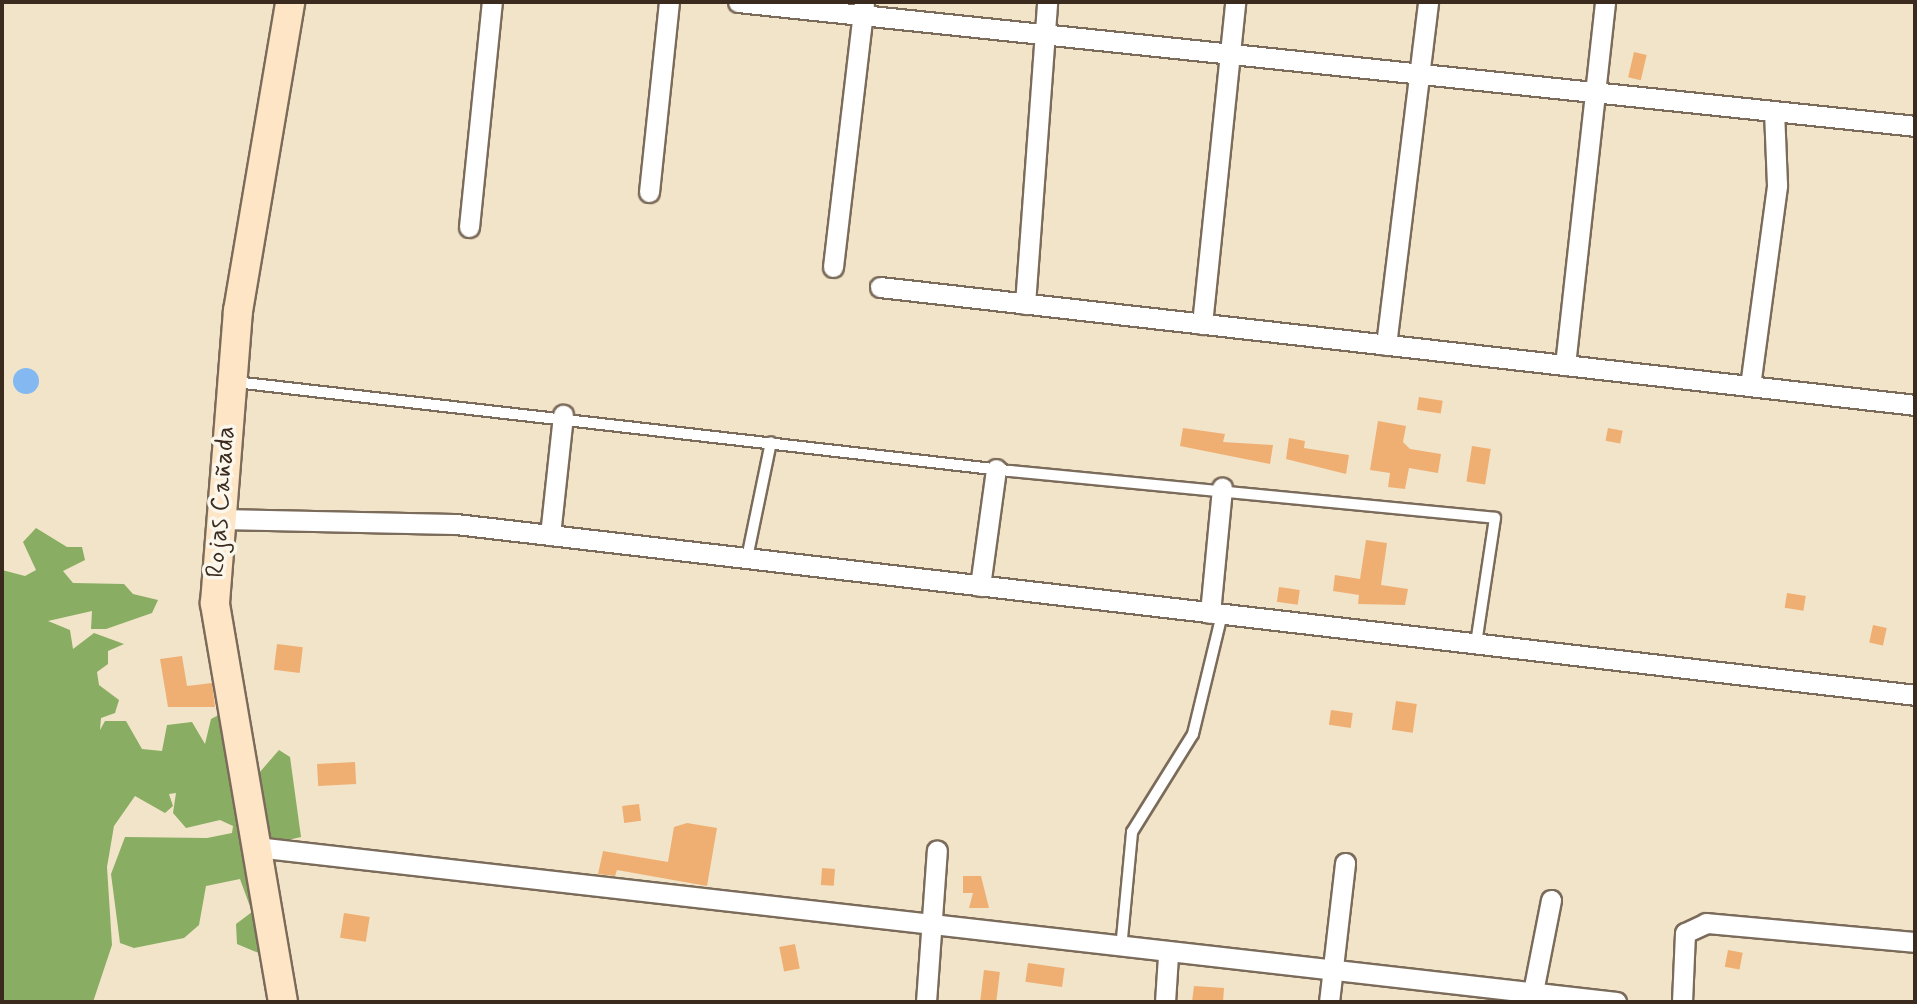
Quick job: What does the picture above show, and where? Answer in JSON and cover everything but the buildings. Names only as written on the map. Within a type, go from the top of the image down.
[{"type":"main road","name":"Rojas Cañada","points":[[283,1002],[217,617],[219,519],[232,381],[290,2]]},
{"type":"street","points":[[469,227],[492,2]]},
{"type":"street","points":[[649,192],[669,2]]},
{"type":"street","points":[[738,2],[863,8],[1043,34],[1915,126]]},
{"type":"street","points":[[1025,304],[1043,34],[1048,2]]},
{"type":"street","points":[[1202,324],[1235,2]]},
{"type":"street","points":[[1386,345],[1428,2]]},
{"type":"street","points":[[1565,365],[1605,2]]},
{"type":"street","points":[[833,267],[863,8]]},
{"type":"street","points":[[1750,386],[1776,185],[1774,111]]},
{"type":"street","points":[[880,287],[1915,405]]},
{"type":"street","points":[[550,535],[563,415]]},
{"type":"street","points":[[980,586],[996,469]]},
{"type":"street","points":[[1216,613],[1222,488]]},
{"type":"street","points":[[219,519],[456,524],[1915,695]]},
{"type":"street","points":[[256,847],[931,924],[1168,956],[1333,972],[1532,998],[1616,1002]]},
{"type":"street","points":[[926,1002],[937,850]]},
{"type":"street","points":[[1329,1002],[1345,863]]},
{"type":"street","points":[[1532,998],[1551,900]]},
{"type":"street","points":[[1682,1002],[1685,933],[1706,923],[1915,942]]},
{"type":"street","points":[[1165,1002],[1168,956]]},
{"type":"lane","points":[[232,381],[563,415],[996,469],[1222,488],[1495,518],[1476,644]]},
{"type":"lane","points":[[747,558],[771,443]]},
{"type":"lane","points":[[1121,949],[1132,832],[1193,734],[1216,613]]},
{"type":"green space","points":[[36,528],[67,547],[82,547],[85,560],[63,571],[73,583],[124,584],[133,594],[158,600],[152,613],[106,629],[91,629],[92,611],[48,621],[70,630],[73,649],[94,633],[124,644],[108,651],[108,664],[97,672],[99,685],[119,700],[115,713],[101,718],[100,730],[105,721],[126,721],[142,749],[162,751],[167,725],[192,722],[205,744],[211,719],[228,710],[259,773],[279,750],[290,757],[301,837],[271,844],[261,954],[237,944],[236,924],[252,912],[240,879],[206,886],[199,925],[184,938],[134,948],[120,943],[111,874],[125,837],[207,838],[232,833],[233,826],[220,820],[186,828],[173,813],[176,793],[169,794],[173,806],[165,813],[135,796],[114,826],[107,867],[112,945],[93,1002],[2,1002],[2,570],[25,576],[36,570],[23,542]]},
{"type":"water","points":[[26,368],[35,372],[39,381],[35,390],[26,394],[17,390],[13,381],[17,372]]}]
